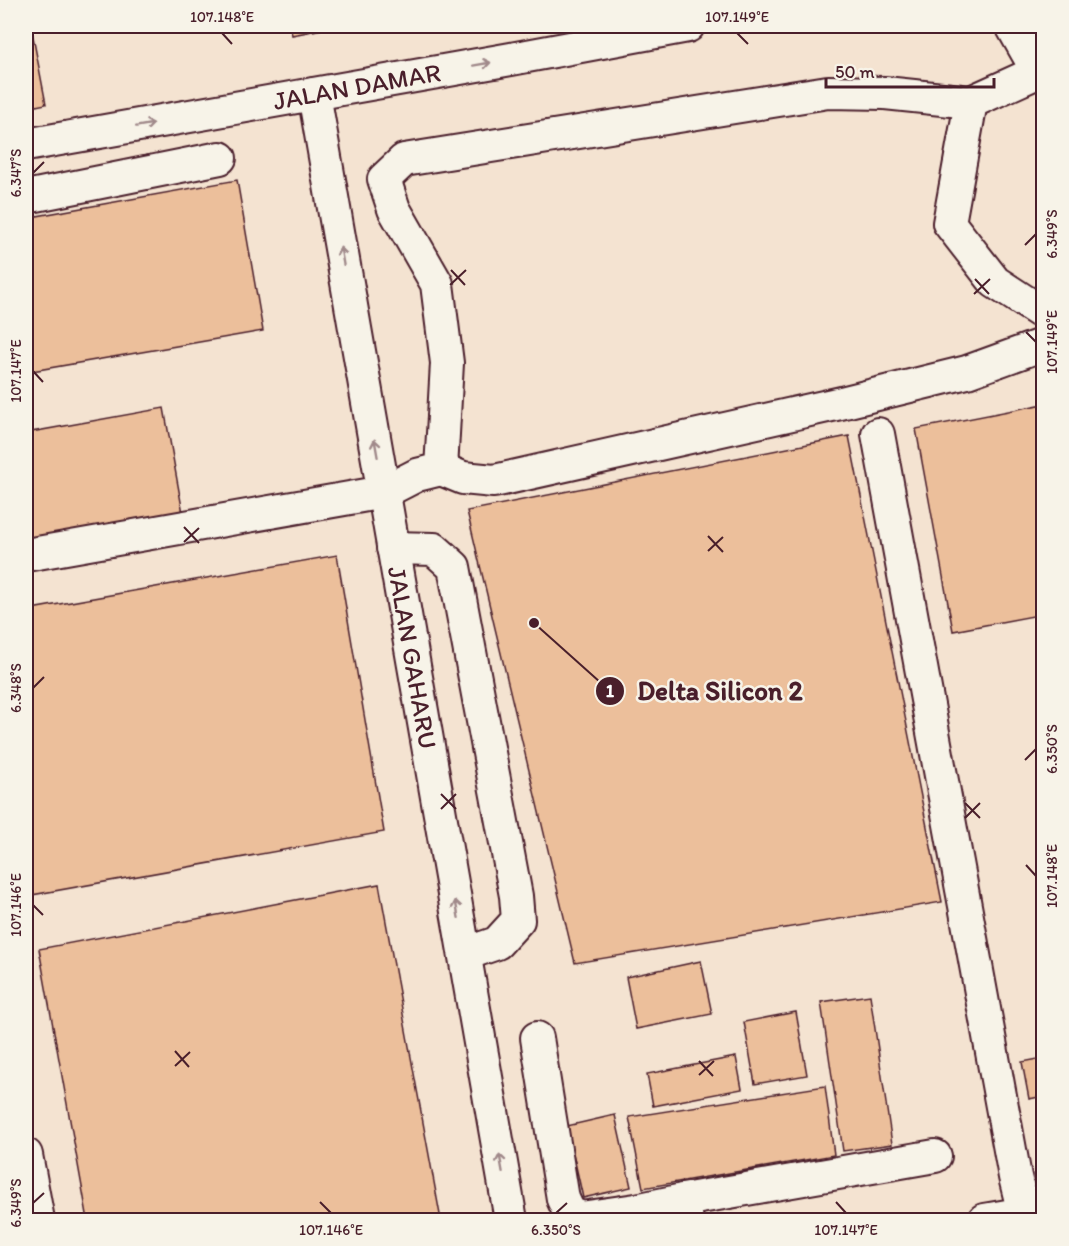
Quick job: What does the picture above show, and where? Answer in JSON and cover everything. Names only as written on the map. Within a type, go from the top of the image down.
[{"type":"street","name":"JALAN DAMAR","points":[[26,145],[688,26]]},
{"type":"street","points":[[441,469],[447,363],[437,284],[394,208],[384,179],[404,160],[828,92],[885,93],[971,102],[1041,71],[1012,26]]},
{"type":"street","name":"JALAN GAHARU","points":[[314,94],[511,1221]]},
{"type":"street","points":[[971,102],[949,223],[995,282],[1044,314]]},
{"type":"street","points":[[106,132],[121,179]]},
{"type":"street","points":[[26,197],[220,158]]},
{"type":"street","points":[[26,555],[384,492],[417,476],[441,469],[463,478],[495,481],[841,403],[967,372],[1044,344]]},
{"type":"street","points":[[878,434],[1013,1165],[1034,1212],[984,1221]]},
{"type":"street","points":[[393,548],[434,549],[454,567],[516,896],[518,920],[497,943],[465,954]]},
{"type":"street","points":[[537,1038],[563,1199],[569,1212],[581,1218],[636,1210],[685,1210],[935,1156]]},
{"type":"street","points":[[26,1155],[38,1221]]},
{"type":"shaded area","points":[[26,26],[1043,26],[1043,1220],[26,1220]]},
{"type":"building","points":[[26,26],[31,26],[46,104],[26,108]]},
{"type":"building","points":[[290,26],[338,26],[292,35]]},
{"type":"building","points":[[237,180],[263,331],[26,372],[26,218]]},
{"type":"building","points":[[1044,404],[1044,614],[953,631],[916,429]]},
{"type":"building","points":[[164,408],[183,513],[26,541],[26,433]]},
{"type":"building","points":[[849,436],[942,902],[575,963],[467,511]]},
{"type":"building","points":[[337,555],[384,832],[26,896],[26,610]]},
{"type":"building","points":[[379,884],[441,1220],[88,1220],[39,949]]},
{"type":"building","points":[[701,961],[712,1014],[636,1029],[626,977]]},
{"type":"building","points":[[870,995],[892,1144],[843,1151],[821,1002]]},
{"type":"building","points":[[796,1012],[807,1075],[755,1084],[744,1022]]},
{"type":"building","points":[[736,1057],[742,1089],[653,1106],[647,1074]]},
{"type":"building","points":[[1044,1058],[1044,1096],[1029,1099],[1022,1062]]},
{"type":"building","points":[[825,1086],[834,1155],[643,1188],[629,1117]]},
{"type":"building","points":[[615,1115],[631,1187],[583,1198],[567,1126]]},
{"type":"place","name":"Delta Silicon 2","points":[[534,623]]}]
